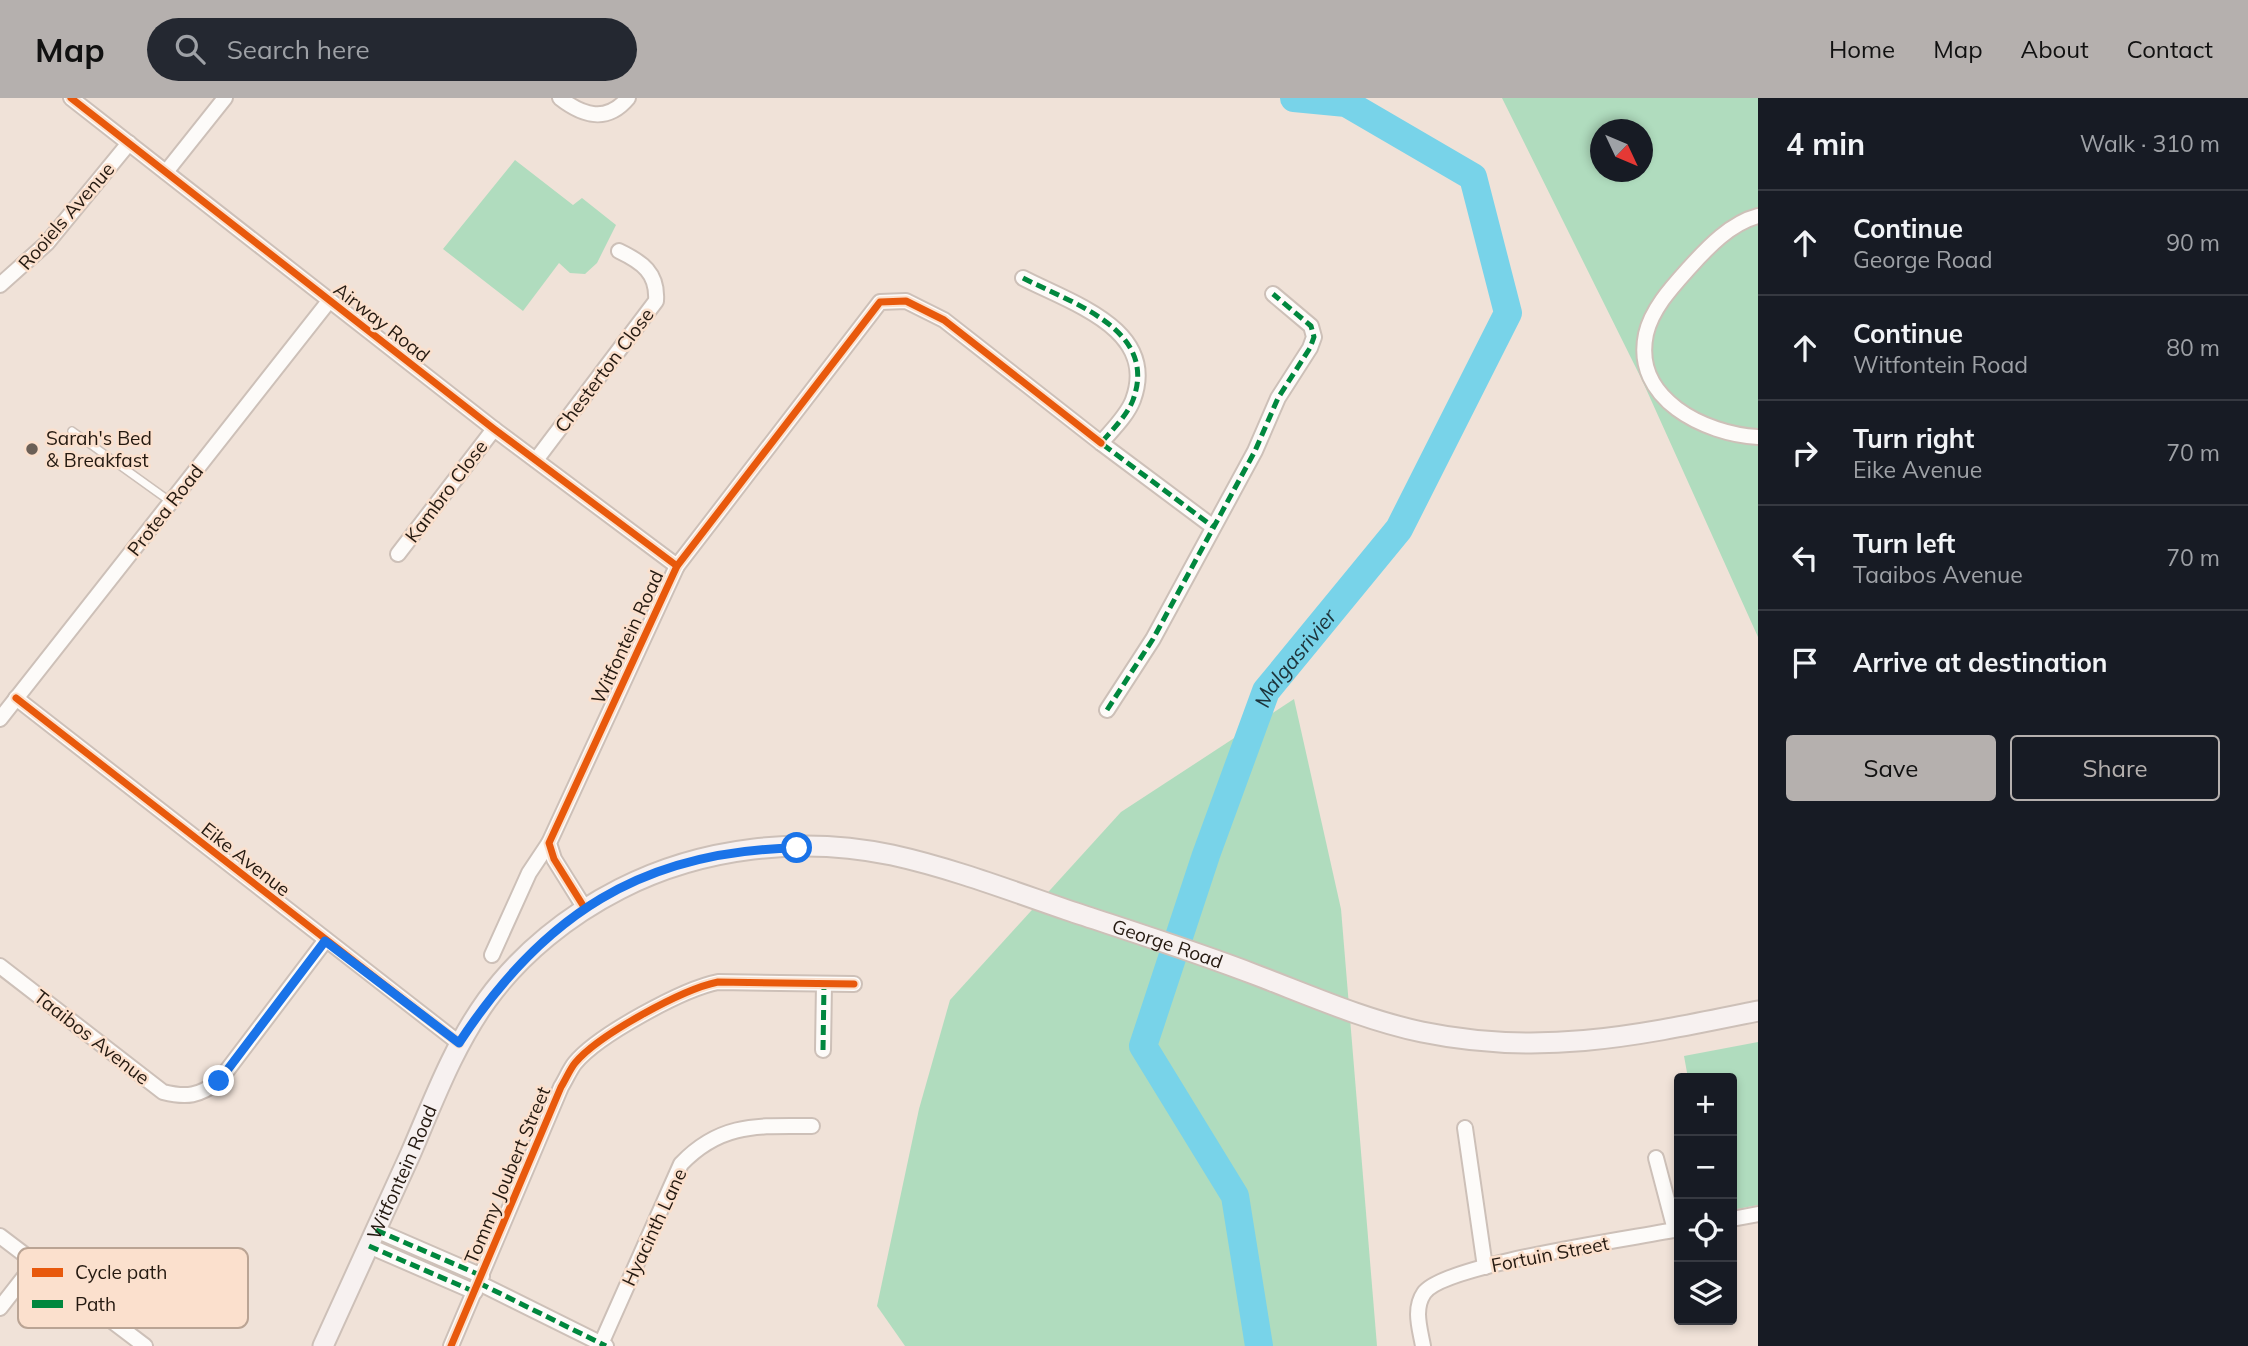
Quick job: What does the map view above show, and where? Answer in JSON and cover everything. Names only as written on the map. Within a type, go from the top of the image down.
[{"type":"main road","name":"George Road","points":[[584,907],[649,873],[700,858],[757,848],[817,847],[889,855],[958,873],[1227,964],[1396,1026],[1492,1042],[1532,1045],[1604,1041],[1758,1011]]},
{"type":"main road","name":"Witfontein Road","points":[[323,1346],[459,1043],[489,996],[533,949],[584,907]]},
{"type":"street","name":"Airway Road","points":[[71,98],[494,429],[677,566]]},
{"type":"street","points":[[166,172],[225,98]]},
{"type":"street","points":[[560,98],[589,115],[603,116],[623,103]]},
{"type":"street","name":"Rooiels Avenue","points":[[0,285],[47,243],[129,143]]},
{"type":"street","points":[[1758,216],[1724,234],[1671,288],[1651,319],[1645,345],[1653,382],[1671,405],[1723,431],[1758,437]]},
{"type":"street","name":"Chesterton Close","points":[[536,460],[656,301],[657,287],[651,273],[644,264],[619,251]]},
{"type":"street","points":[[1023,278],[1106,321],[1131,344],[1137,383],[1133,402],[1101,443],[1212,526]]},
{"type":"street","points":[[1107,710],[1153,639],[1255,450],[1278,398],[1310,348],[1314,337],[1311,326],[1273,294]]},
{"type":"street","name":"Protea Road","points":[[0,719],[330,301]]},
{"type":"street","name":"Witfontein Road","points":[[492,955],[529,873],[549,843],[677,566],[880,302],[906,301],[918,304],[944,320],[1101,443]]},
{"type":"street","name":"Kambro Close","points":[[398,554],[494,429]]},
{"type":"street","name":"Eike Avenue","points":[[16,698],[459,1043]]},
{"type":"street","points":[[549,843],[554,859],[584,907]]},
{"type":"street","name":"Taaibos Avenue","points":[[0,966],[163,1092],[184,1097],[202,1093],[219,1081],[325,941]]},
{"type":"street","name":"Tommy Joubert Street","points":[[451,1346],[561,1087],[575,1063],[592,1048],[698,986],[718,982],[854,984]]},
{"type":"street","points":[[823,1049],[824,984]]},
{"type":"street","name":"Hyacinth Lane","points":[[604,1345],[676,1174],[690,1154],[722,1134],[738,1129],[813,1126]]},
{"type":"street","points":[[1465,1128],[1485,1267]]},
{"type":"street","points":[[1656,1158],[1674,1220]]},
{"type":"street","points":[[1737,1218],[1758,1214]]},
{"type":"street","name":"Fortuin Street","points":[[1423,1346],[1418,1314],[1425,1292],[1444,1279],[1485,1267],[1674,1231]]},
{"type":"street","points":[[0,1236],[18,1250]]},
{"type":"street","name":"Tommy Joubert Street","points":[[373,1238],[479,1284]]},
{"type":"street","points":[[479,1284],[604,1345]]},
{"type":"street","points":[[0,1308],[18,1285]]},
{"type":"street","points":[[121,1328],[145,1346]]},
{"type":"lane","points":[[72,431],[171,502]]},
{"type":"green space","points":[[1502,98],[1758,98],[1758,637],[1642,380]]},
{"type":"green space","points":[[515,160],[573,205],[582,198],[616,225],[597,263],[585,274],[570,273],[559,263],[523,311],[443,249]]},
{"type":"green space","points":[[1294,699],[1341,909],[1377,1346],[905,1346],[877,1306],[919,1109],[950,1000],[1121,812]]},
{"type":"green space","points":[[1758,1042],[1758,1205],[1737,1209],[1737,1073],[1687,1073],[1684,1056]]},
{"type":"waterway","name":"Malgasrivier","points":[[1259,1346],[1235,1196],[1143,1046],[1206,855],[1266,691],[1399,529],[1508,313],[1473,177],[1346,103],[1294,98]]},
{"type":"marked path","points":[[1023,278],[1086,309],[1122,337],[1134,354],[1138,375],[1130,406],[1101,443],[1212,526]]},
{"type":"marked path","points":[[1107,710],[1153,639],[1255,451],[1278,398],[1310,348],[1314,337],[1311,326],[1273,294]]},
{"type":"marked path","points":[[823,1050],[824,984]]},
{"type":"marked path","points":[[376,1230],[482,1276]]},
{"type":"marked path","points":[[369,1246],[475,1292]]},
{"type":"marked path","points":[[479,1283],[606,1346]]},
{"type":"cycle path","points":[[71,98],[494,429],[677,566]]},
{"type":"cycle path","points":[[584,907],[554,859],[549,843],[677,566],[880,302],[906,301],[944,320],[1101,443]]},
{"type":"cycle path","points":[[16,698],[459,1043]]},
{"type":"cycle path","points":[[451,1346],[561,1087],[573,1065],[586,1052],[621,1027],[663,1003],[718,982],[854,984]]},
{"type":"place","name":"Sarah's Bed & Breakfast","points":[[32,449]]},
{"type":"route","points":[[219,1081],[325,941],[459,1043],[489,996],[533,949],[584,907],[649,873],[700,858],[757,848],[797,848]]}]
